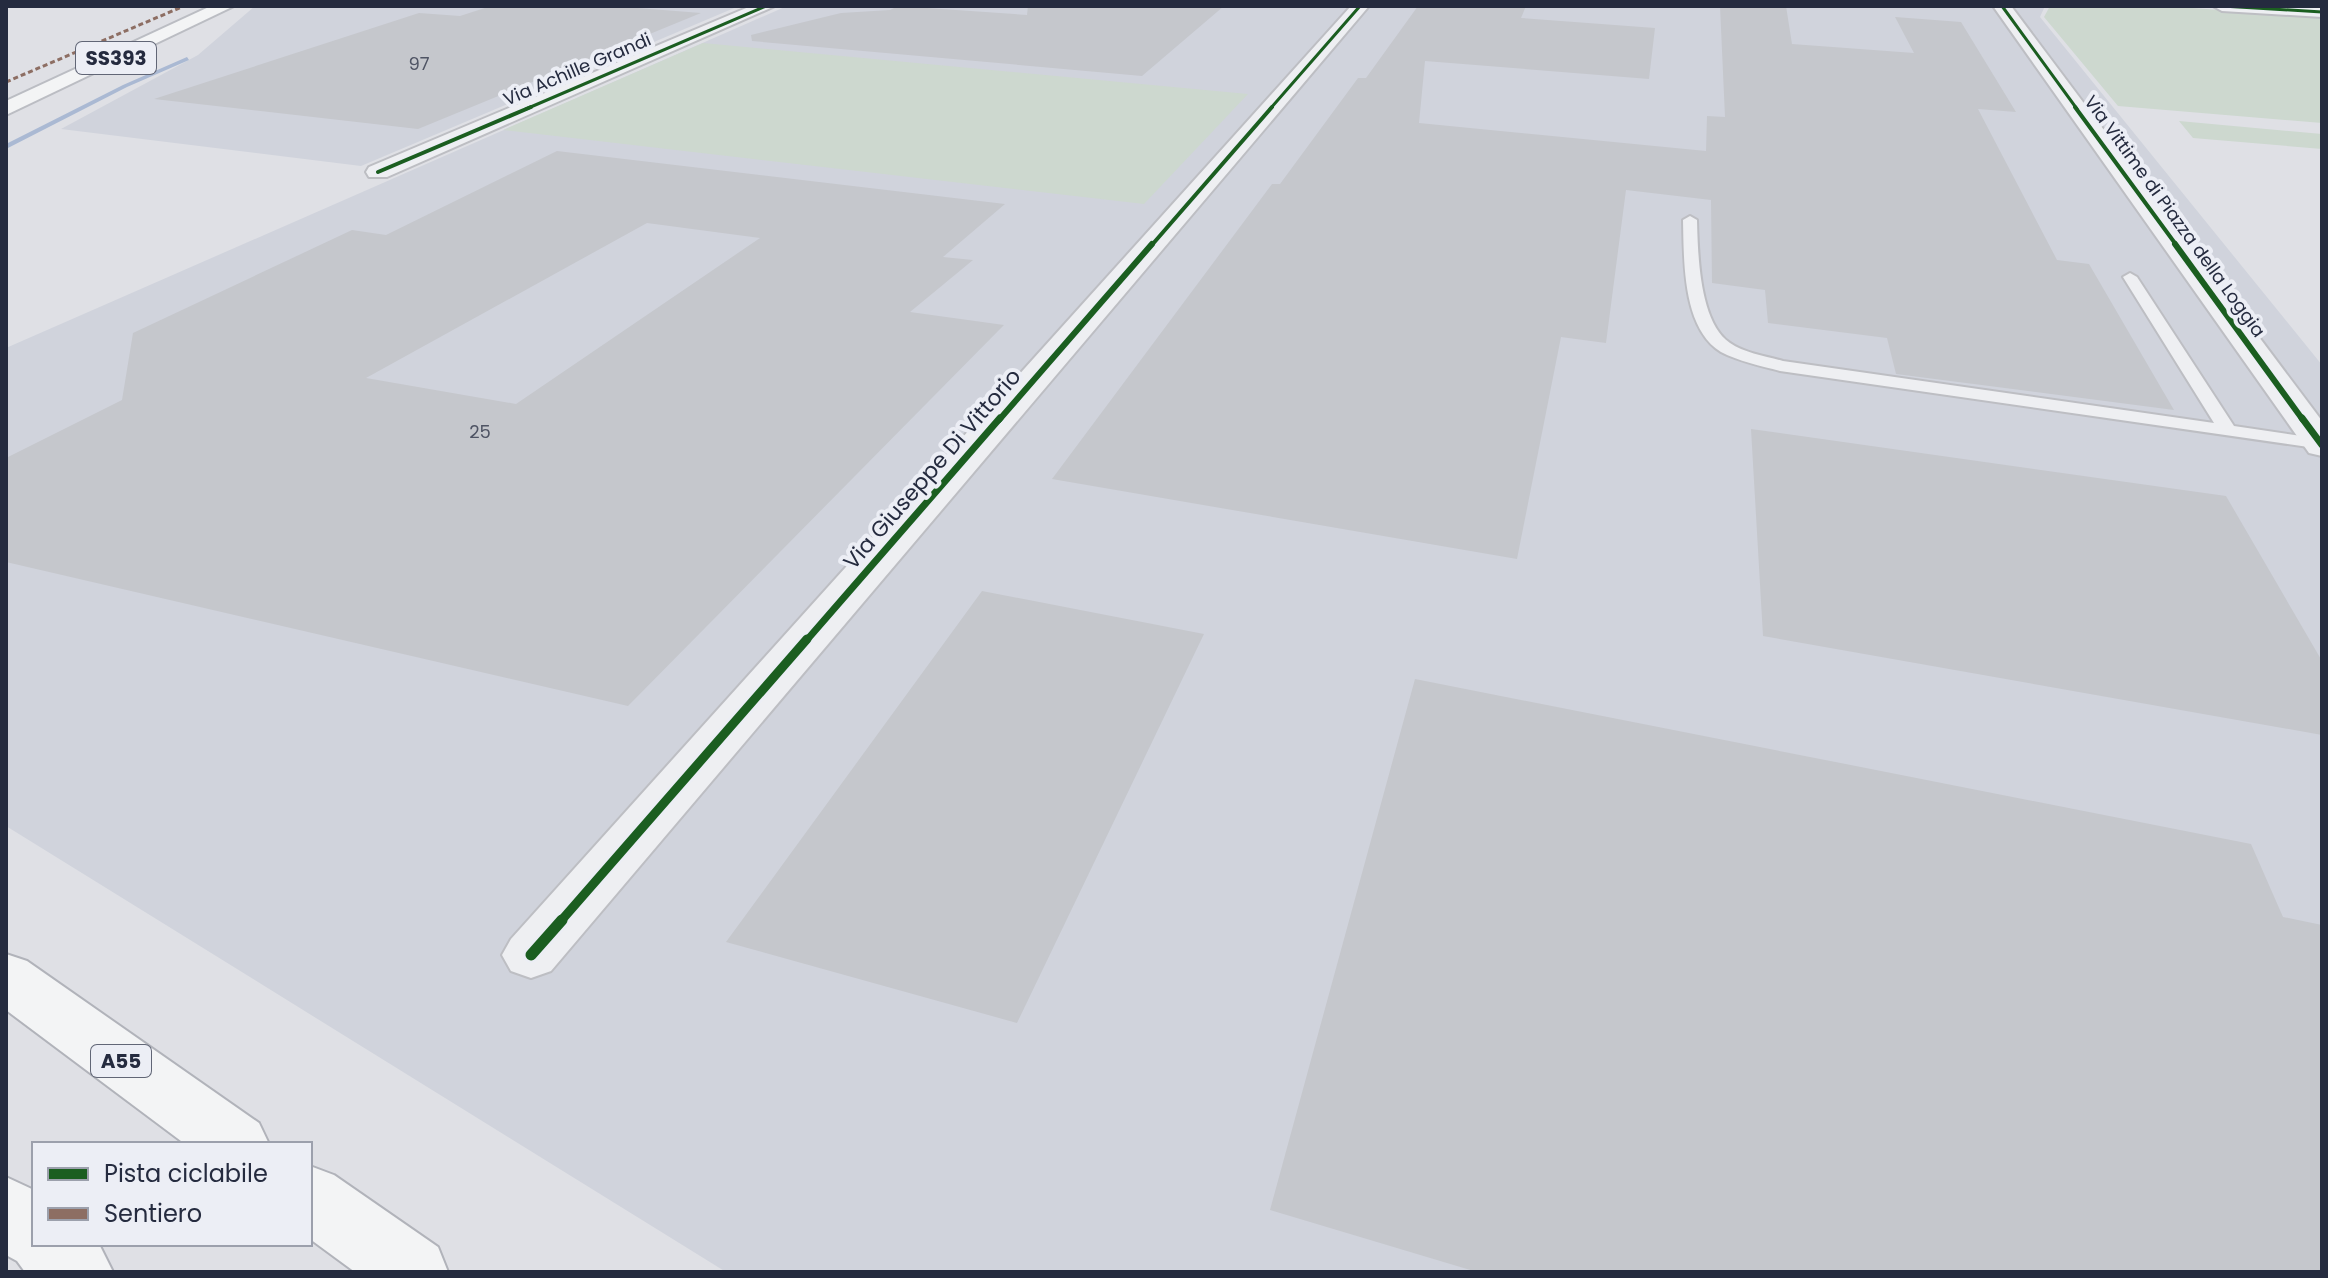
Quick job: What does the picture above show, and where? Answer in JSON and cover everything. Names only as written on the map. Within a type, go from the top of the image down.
[{"type":"main road","name":"SS393","points":[[6,109],[225,6]]},
{"type":"main road","name":"A55","points":[[6,978],[233,1142]]},
{"type":"main road","points":[[312,1199],[413,1272]]},
{"type":"main road","points":[[6,1210],[32,1232]]},
{"type":"main road","points":[[47,1246],[78,1272]]},
{"type":"street","name":"Via Achille Grandi","points":[[372,171],[401,162],[766,6]]},
{"type":"street","name":"Via Giuseppe Di Vittorio","points":[[531,955],[1360,6]]},
{"type":"street","name":"Via Vittime di Piazza della Loggia","points":[[2002,6],[2322,444]]},
{"type":"street","points":[[2222,6],[2322,12]]},
{"type":"lane","points":[[1690,220],[1691,255],[1702,313],[1712,337],[1725,347],[1780,366],[2322,444]]},
{"type":"lane","points":[[2130,277],[2228,431]]},
{"type":"shaded area","points":[[255,6],[739,6],[361,166],[61,129],[198,55]]},
{"type":"shaded area","points":[[787,6],[2045,6],[2040,17],[2322,365],[2322,1272],[726,1272],[6,826],[6,348]]},
{"type":"shaded area","points":[[2050,6],[2164,6],[2322,17],[2322,123],[2118,106],[2044,17]]},
{"type":"shaded area","points":[[703,43],[1248,94],[1144,204],[503,130]]},
{"type":"shaded area","points":[[2179,121],[2322,134],[2322,149],[2193,138]]},
{"type":"building","points":[[491,6],[612,6],[701,13],[418,129],[154,99],[419,13],[460,16]]},
{"type":"building","points":[[898,6],[1027,15],[1028,6],[1224,6],[1142,76],[752,41],[751,35],[841,13],[890,10]]},
{"type":"building","points":[[1418,6],[1526,6],[1521,18],[1655,28],[1649,79],[1425,61],[1419,123],[1706,151],[1707,116],[1725,117],[1720,6],[1786,6],[1792,44],[1914,53],[1895,17],[1961,22],[2016,112],[1978,109],[2057,260],[2089,264],[2174,410],[1896,374],[1887,338],[1768,323],[1765,290],[1712,283],[1711,200],[1626,190],[1606,343],[1561,337],[1517,559],[1052,479],[1272,184],[1280,184],[1358,78],[1366,78]]},
{"type":"building","points":[[557,151],[1005,204],[943,257],[973,260],[910,312],[1004,325],[628,706],[6,562],[6,458],[122,400],[133,333],[352,230],[386,235]],"holes":[[[647,223],[760,238],[516,404],[366,378]]]},
{"type":"building","points":[[1751,429],[2226,496],[2322,661],[2322,735],[1763,636]]},
{"type":"building","points":[[982,591],[1204,634],[1017,1023],[726,942]]},
{"type":"building","points":[[1415,679],[2251,844],[2283,917],[2322,925],[2322,1272],[1477,1272],[1270,1210]]},
{"type":"waterway","points":[[6,147],[125,86],[187,59]]},
{"type":"marked path","points":[[6,82],[184,6]]},
{"type":"cycle path","points":[[378,172],[766,6]]},
{"type":"cycle path","points":[[531,955],[1360,6]]},
{"type":"cycle path","points":[[2002,6],[2322,445]]},
{"type":"cycle path","points":[[2222,6],[2322,12]]}]
